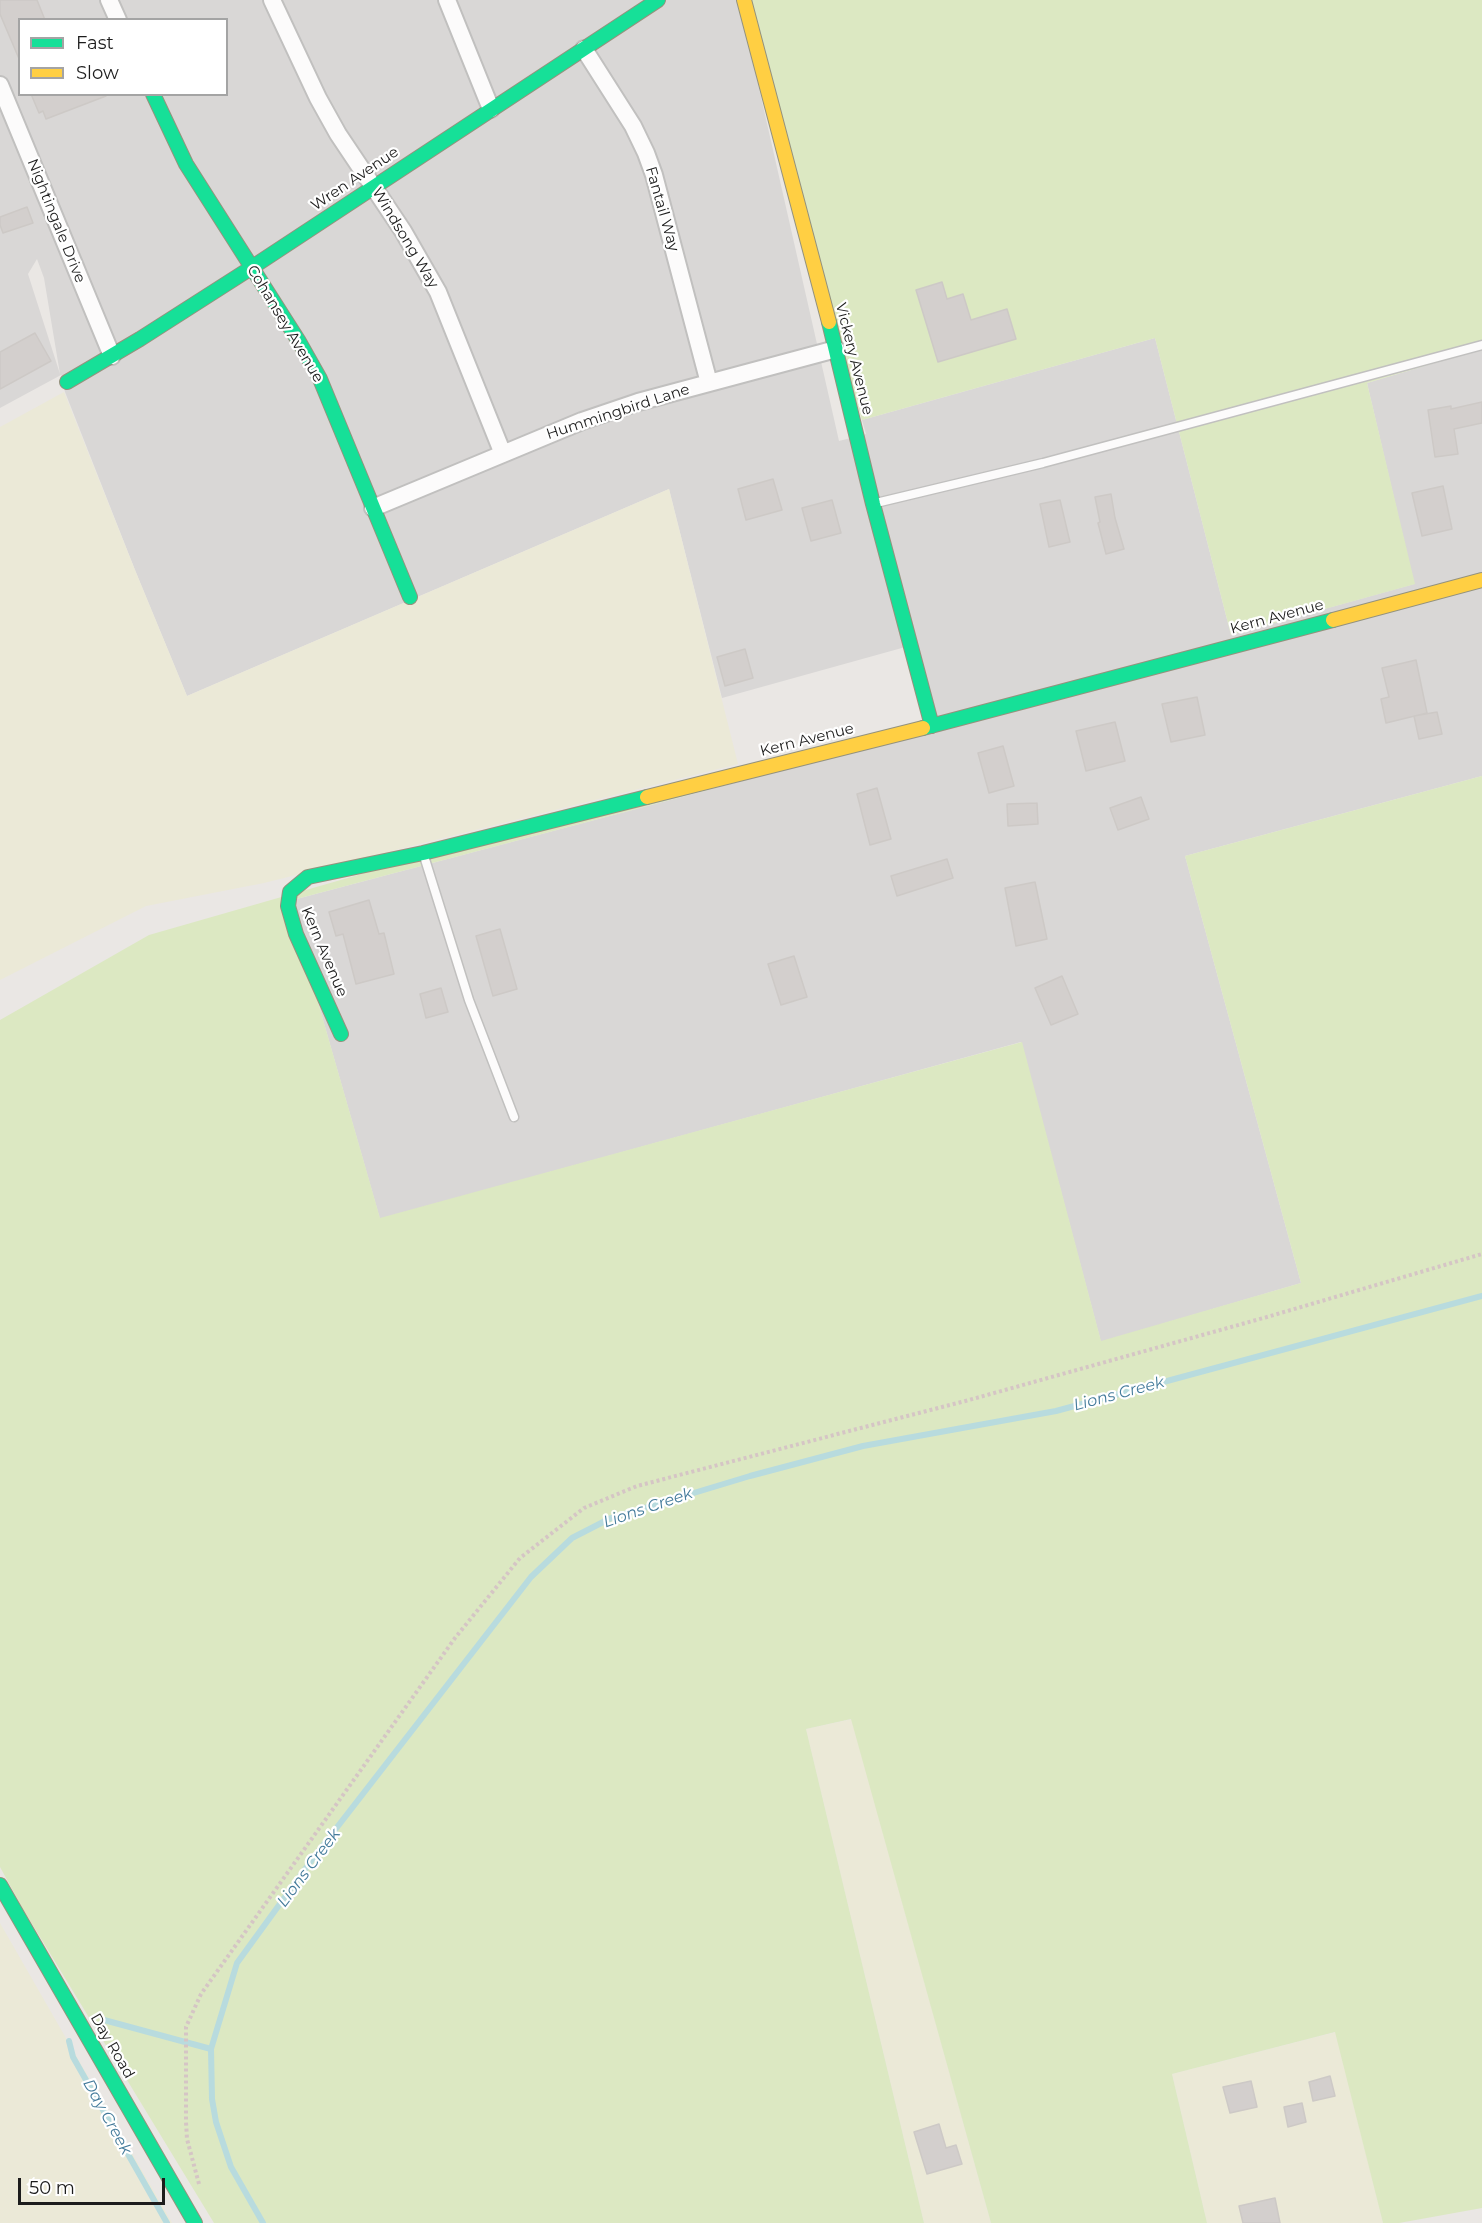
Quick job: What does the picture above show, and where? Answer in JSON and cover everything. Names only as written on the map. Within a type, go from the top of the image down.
[{"type":"street","points":[[109,0],[117,18]]},
{"type":"street","name":"Windsong Way","points":[[272,0],[318,98],[417,254],[438,292],[503,454]]},
{"type":"street","points":[[447,0],[491,109]]},
{"type":"street","name":"Wren Avenue","points":[[67,382],[251,268],[658,0]]},
{"type":"street","name":"Vickery Avenue","points":[[744,0],[932,726]]},
{"type":"street","name":"Fantail Way","points":[[584,49],[633,126],[646,153],[654,175],[709,382]]},
{"type":"street","name":"Nightingale Drive","points":[[0,85],[112,356]]},
{"type":"street","name":"Cohansey Avenue","points":[[154,96],[186,164],[298,340],[320,379],[410,597]]},
{"type":"street","name":"Hummingbird Lane","points":[[373,508],[582,421],[638,402],[836,349]]},
{"type":"street","name":"Kern Avenue","points":[[341,1034],[296,933],[288,906],[290,892],[308,877],[423,853],[932,726],[1482,580]]},
{"type":"street","name":"Day Road","points":[[0,1885],[195,2223]]},
{"type":"lane","points":[[873,504],[1042,463],[1482,345]]},
{"type":"lane","points":[[423,853],[468,1000],[514,1117]]},
{"type":"path","points":[[200,2192],[187,2131],[186,2027],[201,1994],[455,1638],[520,1558],[584,1508],[637,1486],[992,1394],[1482,1254]]},
{"type":"shaded area","points":[[0,0],[739,0],[839,441],[866,434],[862,420],[1155,338],[1231,635],[1414,584],[1367,383],[1482,349],[1482,776],[1185,856],[1301,1283],[1101,1342],[1021,1042],[380,1219],[289,901],[934,730],[909,646],[722,698],[669,489],[187,696],[65,392],[61,375],[0,408]],"holes":[[[37,259],[44,278],[60,374],[28,274]]]},
{"type":"shaded area","points":[[64,392],[187,696],[669,489],[738,764],[264,883],[146,906],[0,980],[0,427]]},
{"type":"shaded area","points":[[852,1719],[991,2223],[924,2223],[806,1729]]},
{"type":"shaded area","points":[[0,1923],[172,2223],[0,2223]]},
{"type":"shaded area","points":[[1336,2032],[1383,2223],[1207,2223],[1172,2074]]},
{"type":"green space","points":[[738,0],[1482,0],[1482,349],[1367,383],[1415,584],[1231,635],[1155,338],[862,420]]},
{"type":"green space","points":[[934,730],[289,901],[380,1218],[1022,1042],[1101,1341],[1301,1283],[1185,856],[1482,776],[1482,2208],[1399,2223],[1383,2223],[1335,2032],[1172,2074],[1207,2223],[991,2223],[851,1719],[806,1729],[924,2223],[214,2223],[23,1909],[0,1867],[0,1020],[149,935],[393,865]]},
{"type":"building","points":[[0,0],[37,0],[44,18],[18,18],[18,56],[0,14]]},
{"type":"building","points":[[32,96],[106,96],[46,119],[43,111],[39,113]]},
{"type":"building","points":[[27,207],[33,223],[3,233],[0,217]]},
{"type":"building","points":[[942,282],[947,299],[963,294],[971,320],[1007,309],[1016,339],[938,362],[916,290]]},
{"type":"building","points":[[35,333],[51,361],[0,389],[0,352]]},
{"type":"building","points":[[1482,402],[1482,423],[1454,429],[1458,454],[1435,457],[1428,410],[1451,406],[1451,409]]},
{"type":"building","points":[[773,479],[782,510],[746,520],[738,489]]},
{"type":"building","points":[[1443,486],[1452,529],[1422,536],[1412,493]]},
{"type":"building","points":[[1111,494],[1124,549],[1106,554],[1098,523],[1100,522],[1095,497]]},
{"type":"building","points":[[832,500],[841,533],[811,541],[802,508]]},
{"type":"building","points":[[1060,500],[1070,542],[1049,547],[1040,504]]},
{"type":"building","points":[[745,649],[753,678],[725,686],[717,657]]},
{"type":"building","points":[[1416,660],[1427,713],[1386,723],[1381,699],[1389,697],[1382,668]]},
{"type":"building","points":[[1197,697],[1205,735],[1171,742],[1162,704]]},
{"type":"building","points":[[1437,712],[1442,734],[1419,739],[1414,716]]},
{"type":"building","points":[[1115,722],[1125,761],[1086,771],[1076,731]]},
{"type":"building","points":[[1003,746],[1014,786],[989,793],[978,753]]},
{"type":"building","points":[[877,788],[891,839],[870,845],[857,794]]},
{"type":"building","points":[[1141,797],[1149,819],[1118,830],[1110,808]]},
{"type":"building","points":[[1037,803],[1038,824],[1008,826],[1007,804]]},
{"type":"building","points":[[947,859],[953,878],[897,896],[891,876]]},
{"type":"building","points":[[1035,882],[1047,939],[1016,946],[1005,888]]},
{"type":"building","points":[[369,900],[379,934],[384,933],[394,974],[356,984],[343,934],[336,936],[329,912]]},
{"type":"building","points":[[500,929],[517,989],[493,996],[476,936]]},
{"type":"building","points":[[794,956],[807,997],[781,1005],[768,964]]},
{"type":"building","points":[[1062,976],[1078,1014],[1051,1025],[1035,988]]},
{"type":"building","points":[[441,988],[448,1012],[426,1018],[420,994]]},
{"type":"building","points":[[1330,2076],[1335,2096],[1313,2101],[1309,2082]]},
{"type":"building","points":[[1251,2081],[1257,2107],[1230,2113],[1223,2087]]},
{"type":"building","points":[[1302,2103],[1306,2122],[1288,2127],[1284,2107]]},
{"type":"building","points":[[939,2124],[946,2148],[956,2145],[962,2164],[927,2174],[914,2132]]},
{"type":"building","points":[[1275,2198],[1280,2223],[1243,2223],[1239,2206]]},
{"type":"waterway","name":"Lions Creek","points":[[263,2223],[231,2167],[216,2122],[212,2099],[211,2049],[237,1963],[314,1857],[531,1577],[572,1538],[611,1518],[750,1476],[863,1446],[1056,1411],[1482,1296]]},
{"type":"waterway","name":"Day Creek","points":[[104,2020],[211,2049]]},
{"type":"waterway","name":"Day Creek","points":[[69,2041],[73,2057],[167,2223]]},
{"type":"traffic: fast","points":[[67,382],[140,339],[251,268],[658,0]]},
{"type":"traffic: fast","points":[[154,96],[186,164],[298,340],[320,379],[410,597]]},
{"type":"traffic: fast","points":[[829,322],[873,504],[932,726]]},
{"type":"traffic: fast","points":[[923,728],[1333,620]]},
{"type":"traffic: fast","points":[[341,1034],[296,934],[288,906],[290,892],[308,877],[423,853],[647,797]]},
{"type":"traffic: fast","points":[[0,1885],[195,2223]]},
{"type":"traffic: slow","points":[[744,0],[829,322]]},
{"type":"traffic: slow","points":[[1333,620],[1482,580]]},
{"type":"traffic: slow","points":[[647,797],[923,728]]}]
